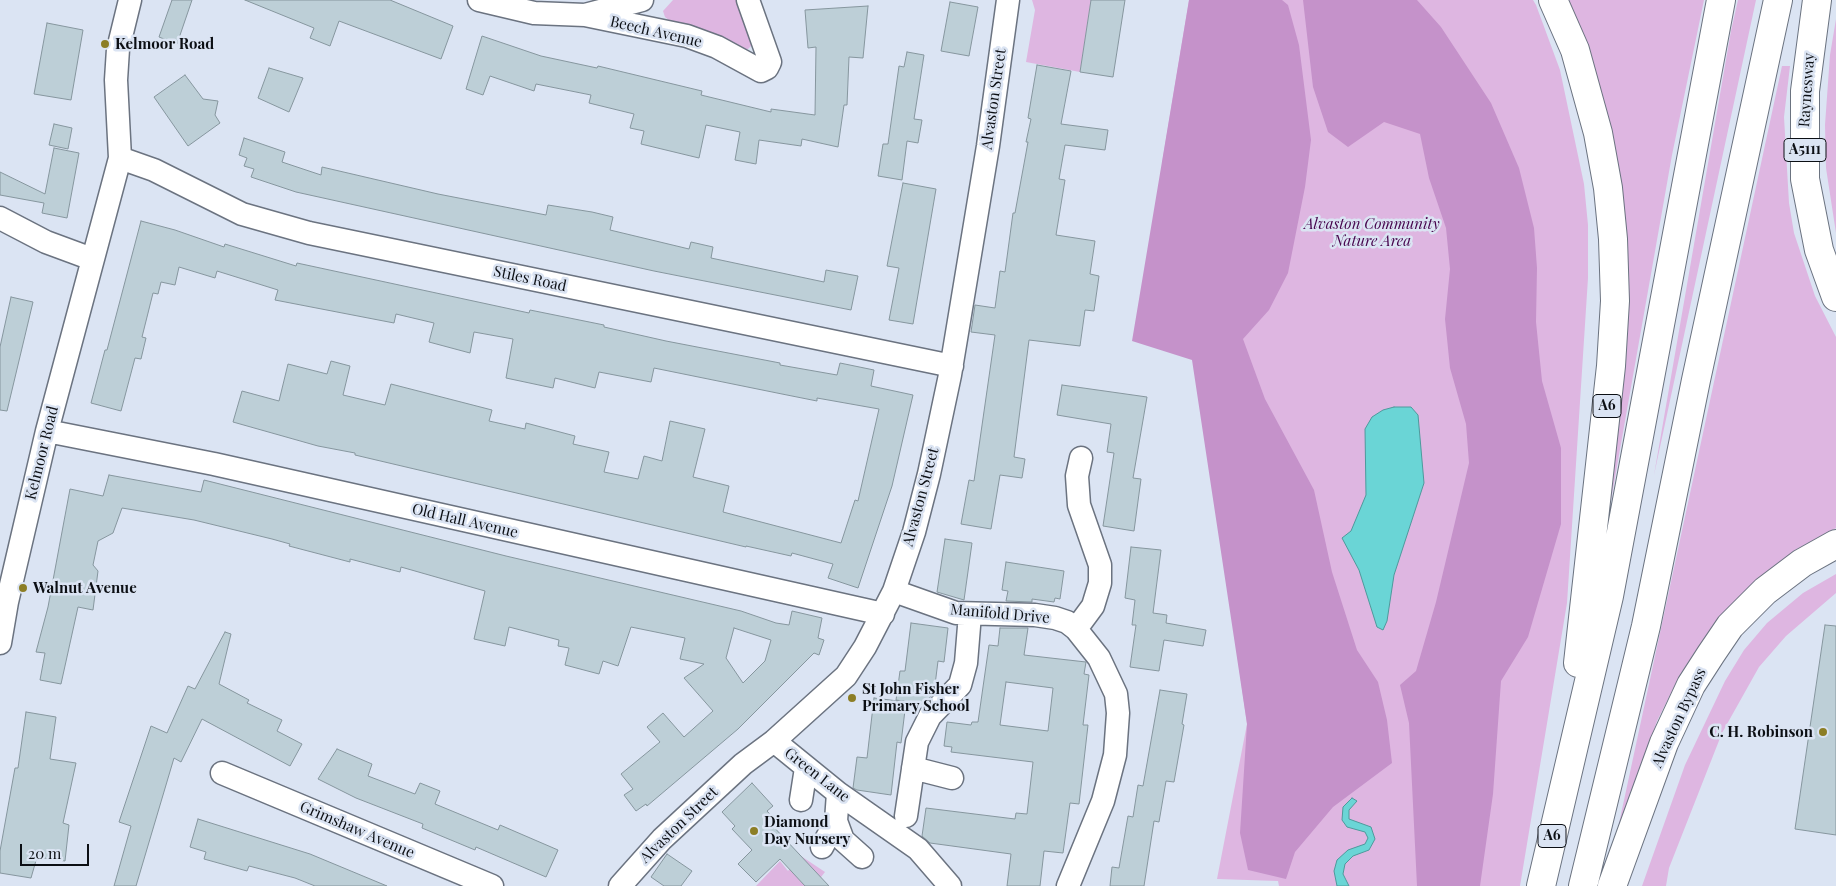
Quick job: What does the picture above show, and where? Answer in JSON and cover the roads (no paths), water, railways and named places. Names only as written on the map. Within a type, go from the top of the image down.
[{"type":"highway","name":"A6","points":[[1541,886],[1564,786],[1611,366],[1615,301],[1613,239],[1608,188],[1598,133],[1575,50],[1553,0]]},
{"type":"highway","points":[[1564,786],[1609,596],[1721,0]]},
{"type":"highway","points":[[1584,886],[1646,626],[1696,380],[1778,0]]},
{"type":"highway","name":"Raynesway","points":[[1817,0],[1805,90],[1806,179],[1819,250],[1836,297]]},
{"type":"highway","name":"Alvaston Bypass","points":[[1612,886],[1664,743],[1691,685],[1711,654],[1730,626],[1752,603],[1802,563],[1836,544]]},
{"type":"street","name":"Kelmoor Road","points":[[0,643],[7,602],[46,431],[120,158],[116,80],[118,49],[130,0]]},
{"type":"street","name":"Beech Avenue","points":[[479,0],[534,13],[585,15],[687,36],[717,48],[761,71],[767,68],[770,62],[748,0]]},
{"type":"street","name":"Beech Avenue","points":[[585,15],[642,0]]},
{"type":"street","name":"Alvaston Street","points":[[620,886],[662,839],[743,764],[774,741],[846,676],[883,614],[894,591],[914,532],[929,474],[952,366],[988,146],[1008,0]]},
{"type":"street","name":"Stiles Road","points":[[120,158],[154,170],[242,214],[309,233],[952,366]]},
{"type":"street","points":[[0,218],[46,242],[92,259]]},
{"type":"street","name":"Old Hall Avenue","points":[[46,431],[224,467],[883,614]]},
{"type":"street","points":[[1076,629],[1093,606],[1100,583],[1100,566],[1079,505],[1077,476],[1081,458]]},
{"type":"street","name":"Manifold Drive","points":[[894,591],[956,613],[1012,614],[1055,618],[1076,629],[1089,643],[1109,675],[1116,694],[1118,729],[1115,756],[1103,801],[1068,886]]},
{"type":"street","points":[[906,816],[917,742],[930,716],[960,685],[966,663],[970,614]]},
{"type":"street","name":"Green Lane","points":[[774,741],[838,793],[918,849],[950,886]]},
{"type":"street","points":[[801,800],[806,768]]},
{"type":"street","points":[[913,768],[952,778]]},
{"type":"street","name":"Grimshaw Avenue","points":[[222,773],[492,886]]},
{"type":"street","points":[[822,848],[836,821],[838,793]]},
{"type":"street","points":[[836,821],[843,840],[862,857]]},
{"type":"place","name":"Kelmoor Road","points":[[105,44]]},
{"type":"place","name":"Walnut Avenue","points":[[23,588]]},
{"type":"place","name":"St John Fisher Primary School","points":[[852,698]]},
{"type":"place","name":"C. H. Robinson","points":[[1823,732]]},
{"type":"place","name":"Diamond Day Nursery","points":[[754,831]]},
{"type":"park label","name":"Alvaston Community Nature Area","points":[[1372,232]]}]
